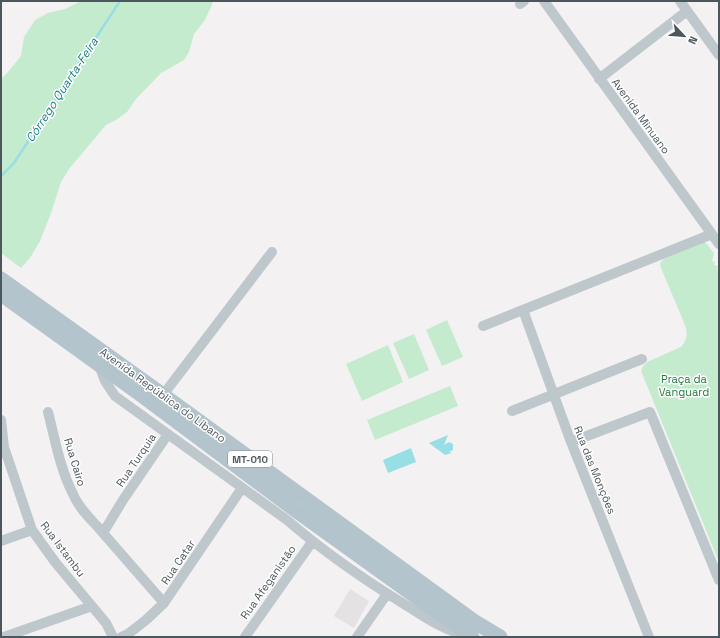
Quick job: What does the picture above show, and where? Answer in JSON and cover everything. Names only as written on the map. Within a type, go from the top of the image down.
[{"type":"main road","name":"Avenida República do Líbano","points":[[1,279],[475,622],[500,637]]},
{"type":"main road","name":"Avenida República do Líbano","points":[[1,294],[100,365],[290,515],[470,637]]},
{"type":"street","name":"Avenida Minuano","points":[[544,1],[719,244]]},
{"type":"street","points":[[680,1],[719,54]]},
{"type":"street","points":[[599,79],[687,11]]},
{"type":"street","points":[[483,326],[712,234]]},
{"type":"street","points":[[163,395],[272,252]]},
{"type":"street","name":"Rua das Monções","points":[[523,310],[571,442],[649,637]]},
{"type":"street","points":[[512,411],[642,359]]},
{"type":"street","name":"Avenida República do Líbano","points":[[100,365],[105,381],[115,396],[242,488],[290,515],[312,542],[387,594],[431,622],[448,630],[470,637]]},
{"type":"street","name":"Rua Cairo","points":[[48,412],[59,456],[73,495],[81,507],[164,603]]},
{"type":"street","points":[[571,442],[650,412],[719,580]]},
{"type":"street","name":"Rua Istambu","points":[[1,420],[2,448],[32,530],[55,562],[106,623],[113,637]]},
{"type":"street","name":"Rua Turquia","points":[[103,533],[123,500],[168,434]]},
{"type":"street","name":"Rua Catar","points":[[121,637],[128,634],[146,620],[164,603],[242,488]]},
{"type":"street","points":[[1,541],[32,530]]},
{"type":"street","name":"Rua Afeganistão","points":[[245,637],[312,542]]},
{"type":"street","points":[[357,637],[387,594]]},
{"type":"street","points":[[4,637],[92,606]]},
{"type":"shaded area","points":[[350,589],[369,601],[354,628],[334,616]]},
{"type":"green space","points":[[81,1],[213,1],[205,20],[194,34],[189,52],[184,60],[161,73],[136,99],[127,112],[106,125],[69,169],[61,182],[40,241],[30,258],[21,268],[1,253],[1,79],[21,56],[24,37],[35,20],[48,13],[65,9]]},
{"type":"green space","name":"Praça da Vanguard","points":[[705,242],[714,253],[712,261],[715,262],[714,265],[718,266],[717,269],[719,270],[719,562],[641,371],[647,362],[681,347],[685,342],[686,337],[685,325],[660,263],[666,257]]},
{"type":"green space","points":[[447,320],[463,357],[442,366],[426,330]]},
{"type":"green space","points":[[414,334],[429,370],[409,379],[393,343]]},
{"type":"green space","points":[[388,345],[403,382],[362,401],[346,364]]},
{"type":"green space","points":[[450,386],[458,406],[375,440],[367,420]]},
{"type":"water","points":[[448,435],[444,445],[449,442],[453,444],[453,450],[449,452],[452,453],[445,455],[429,443]]},
{"type":"water","points":[[411,448],[416,462],[388,473],[383,460]]},
{"type":"waterway","name":"Córrego Quarta-Feira","points":[[1,176],[14,163],[120,1]]}]
